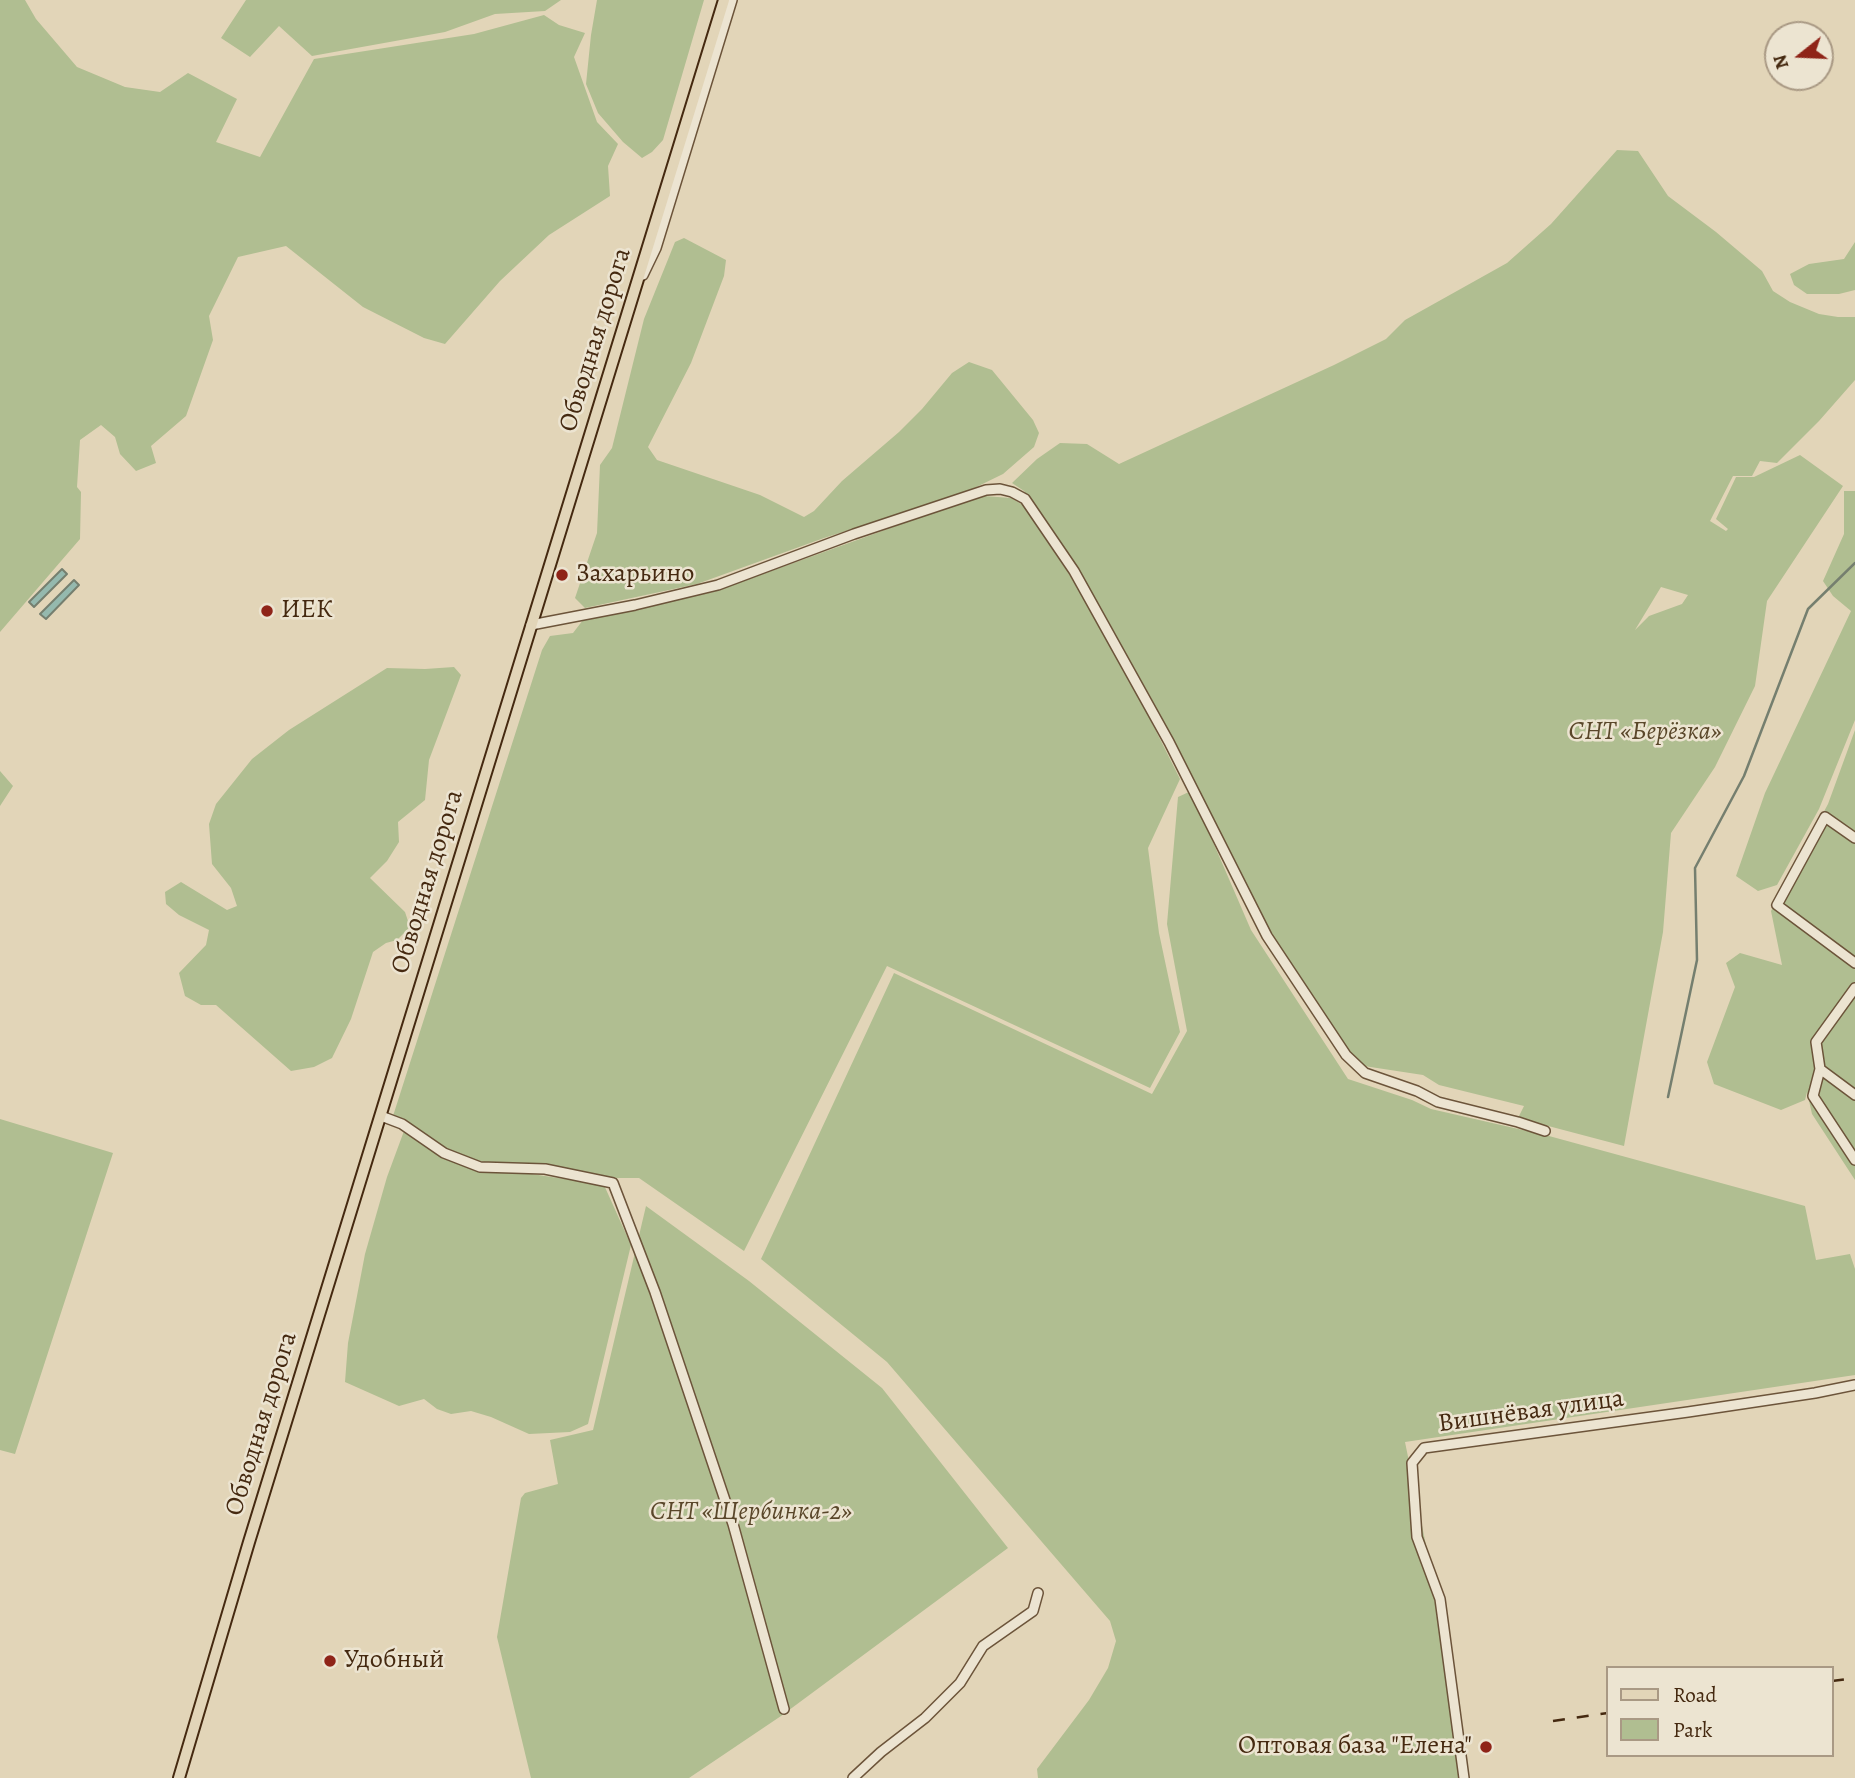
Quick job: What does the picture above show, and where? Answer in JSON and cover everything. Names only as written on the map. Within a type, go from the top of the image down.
[{"type":"main road","name":"Обводная дорога","points":[[178,1778],[724,0]]},
{"type":"street","points":[[636,289],[656,248],[732,0]]},
{"type":"street","points":[[531,625],[635,605],[718,585],[853,534],[986,490],[1012,492],[1025,499],[1074,571],[1163,730],[1267,936],[1346,1055],[1365,1073],[1417,1091],[1438,1102],[1545,1131]]},
{"type":"street","points":[[1855,838],[1825,817],[1777,905],[1855,963]]},
{"type":"street","points":[[1855,988],[1816,1042],[1820,1069],[1813,1096],[1855,1160]]},
{"type":"street","points":[[1820,1069],[1855,1095]]},
{"type":"street","points":[[381,1116],[402,1124],[443,1153],[480,1167],[545,1169],[613,1183],[655,1292],[729,1512],[784,1709]]},
{"type":"street","name":"Вишнёвая улица","points":[[1464,1778],[1440,1599],[1417,1537],[1412,1463],[1424,1448],[1688,1412],[1855,1385]]},
{"type":"street","points":[[853,1778],[925,1718],[960,1683],[983,1646],[1033,1611],[1038,1594]]},
{"type":"green space","points":[[0,0],[25,0],[36,19],[77,67],[125,87],[160,92],[188,73],[237,99],[216,142],[260,157],[314,59],[474,34],[544,15],[559,25],[585,33],[574,57],[597,122],[618,144],[608,166],[610,196],[549,235],[500,281],[445,344],[424,338],[363,307],[286,246],[238,257],[209,316],[213,340],[186,416],[151,446],[156,463],[136,471],[120,454],[115,437],[101,425],[80,440],[77,487],[81,492],[80,539],[0,632]]},
{"type":"green space","points":[[246,0],[561,0],[545,11],[495,14],[445,32],[312,56],[279,26],[250,57],[221,38]]},
{"type":"green space","points":[[597,0],[704,0],[663,140],[642,158],[623,142],[598,113],[586,84]]},
{"type":"green space","name":"СНТ «Берёзка»","points":[[1617,150],[1638,151],[1668,196],[1762,271],[1773,291],[1790,302],[1819,314],[1855,317],[1855,380],[1777,463],[1760,461],[1752,476],[1733,476],[1710,521],[1726,531],[1728,529],[1716,519],[1736,477],[1754,477],[1800,455],[1843,486],[1767,601],[1755,686],[1715,767],[1671,833],[1663,932],[1624,1146],[1518,1118],[1524,1106],[1439,1085],[1423,1075],[1364,1066],[1343,1047],[1276,944],[1151,698],[1081,573],[1024,491],[1012,483],[1037,459],[1060,443],[1087,444],[1119,464],[1334,365],[1386,339],[1405,320],[1507,263],[1551,224]],"holes":[[[1661,587],[1688,595],[1682,604],[1649,616],[1635,630]]]},
{"type":"green space","points":[[684,238],[726,260],[724,276],[691,363],[648,447],[657,460],[760,495],[804,517],[814,511],[842,481],[899,432],[952,373],[969,362],[992,370],[1033,420],[1039,433],[1034,447],[1003,474],[962,494],[824,538],[697,584],[585,608],[575,598],[597,533],[600,465],[612,448],[644,319],[675,242]]},
{"type":"green space","points":[[1855,242],[1855,290],[1839,294],[1807,294],[1794,285],[1790,274],[1809,264],[1844,259]]},
{"type":"green space","points":[[1844,491],[1855,491],[1855,720],[1819,809],[1777,885],[1758,891],[1736,876],[1765,793],[1851,611],[1833,596],[1823,581],[1844,534]]},
{"type":"green space","points":[[984,496],[1011,498],[1023,505],[1071,577],[1124,667],[1180,779],[1148,848],[1159,933],[1180,1032],[1150,1088],[887,966],[744,1251],[639,1178],[617,1178],[544,1164],[489,1163],[475,1160],[442,1147],[393,1116],[542,650],[550,636],[573,633],[583,620],[713,592]]},
{"type":"green space","points":[[454,667],[461,675],[429,760],[425,800],[398,822],[399,842],[387,861],[370,878],[405,912],[410,927],[397,940],[386,943],[373,952],[351,1019],[332,1058],[314,1067],[291,1071],[216,1005],[201,1005],[185,996],[179,973],[206,945],[209,930],[179,915],[166,904],[165,892],[181,882],[227,910],[237,906],[231,888],[212,864],[209,824],[216,804],[252,759],[289,730],[387,668]]},
{"type":"green space","points":[[1855,730],[1855,1180],[1812,1114],[1807,1092],[1805,1100],[1781,1110],[1714,1084],[1707,1062],[1735,987],[1726,963],[1740,953],[1782,965],[1771,911],[1828,804]]},
{"type":"green space","points":[[0,771],[13,786],[0,806]]},
{"type":"green space","points":[[1191,791],[1251,930],[1348,1079],[1431,1109],[1549,1136],[1805,1206],[1816,1260],[1850,1254],[1855,1269],[1855,1375],[1405,1442],[1428,1555],[1460,1778],[1038,1778],[1037,1769],[1089,1700],[1108,1668],[1116,1641],[1110,1621],[887,1362],[761,1259],[894,973],[1152,1094],[1187,1031],[1167,924],[1178,797]]},
{"type":"green space","points":[[0,1119],[113,1153],[15,1454],[0,1450]]},
{"type":"green space","points":[[404,1131],[441,1156],[512,1171],[604,1185],[631,1245],[588,1424],[570,1432],[529,1434],[471,1411],[451,1414],[437,1409],[424,1399],[399,1406],[345,1382],[348,1343],[365,1254],[387,1177]]},
{"type":"green space","name":"СНТ «Щербинка-2»","points":[[646,1206],[749,1281],[882,1388],[1008,1548],[781,1716],[689,1778],[531,1778],[497,1637],[521,1498],[525,1493],[558,1484],[550,1440],[593,1430]]},
{"type":"water","points":[[62,569],[67,574],[34,607],[29,602]]},
{"type":"water","points":[[74,580],[79,585],[46,619],[40,614]]},
{"type":"waterway","points":[[1668,1097],[1697,960],[1695,868],[1744,776],[1808,609],[1855,563]]},
{"type":"railway","points":[[1834,1681],[1855,1678]]},
{"type":"railway","points":[[1553,1721],[1606,1713]]},
{"type":"place","name":"Захарьино","points":[[562,575]]},
{"type":"place","name":"ИЕК","points":[[267,611]]},
{"type":"place","name":"Удобный","points":[[330,1661]]},
{"type":"place","name":"Оптовая база \"Елена\"","points":[[1486,1747]]}]
